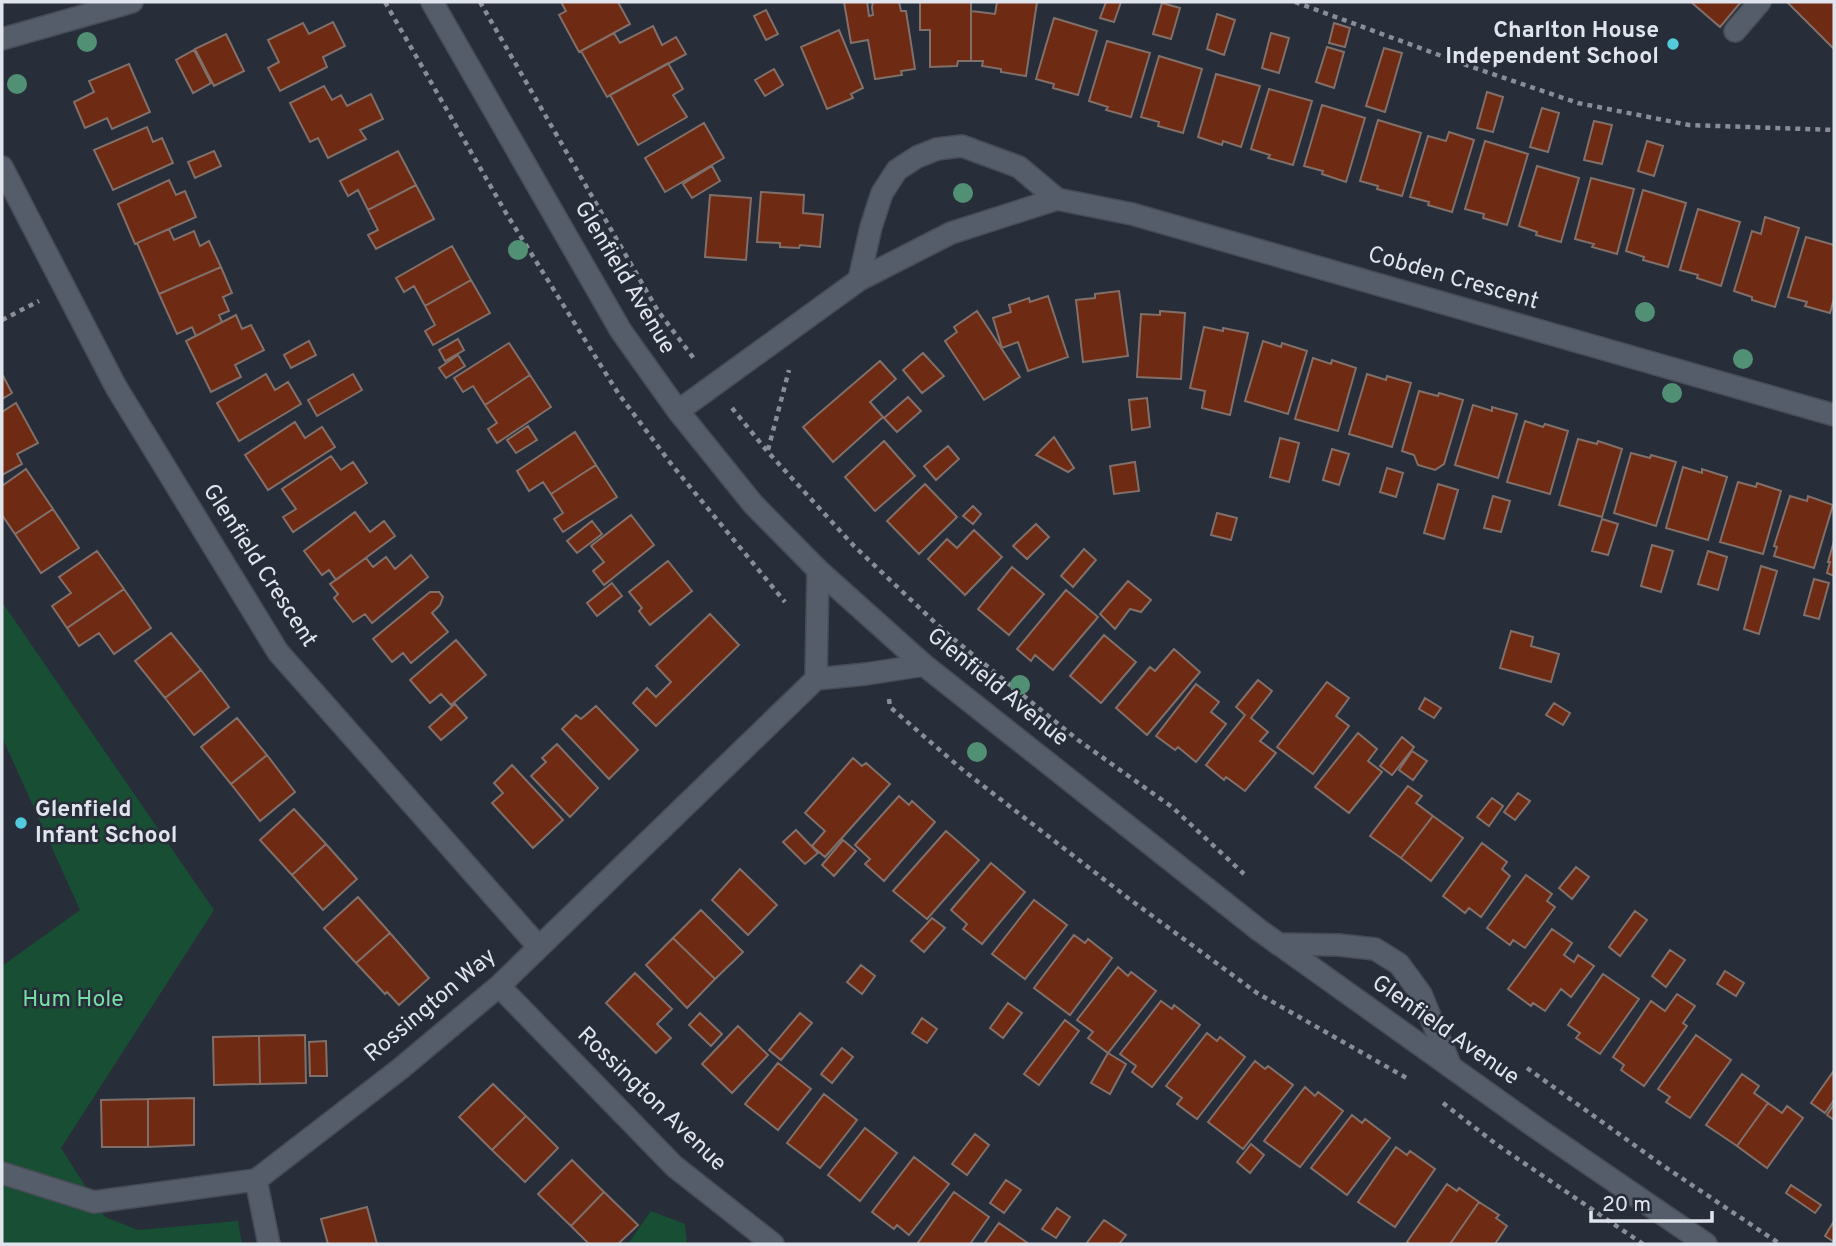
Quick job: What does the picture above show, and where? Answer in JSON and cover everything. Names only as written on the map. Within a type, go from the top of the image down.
[{"type":"street","points":[[2,39],[132,2]]},
{"type":"street","name":"Glenfield Avenue","points":[[432,2],[621,331],[678,411],[753,504],[818,570],[924,665],[1278,944],[1538,1129],[1706,1244]]},
{"type":"street","points":[[1735,31],[1760,2]]},
{"type":"street","name":"Cobden Crescent","points":[[859,280],[871,228],[883,194],[897,170],[917,157],[937,149],[962,146],[1019,167],[1057,199],[1132,214],[1834,415]]},
{"type":"street","name":"Glenfield Crescent","points":[[2,167],[116,387],[278,652],[538,946]]},
{"type":"street","name":"Cobden Crescent","points":[[678,411],[859,280],[951,233],[1057,199]]},
{"type":"street","points":[[818,570],[816,679],[924,665]]},
{"type":"street","name":"Rossington Way","points":[[2,1173],[94,1202],[256,1180],[400,1069],[499,986],[816,679]]},
{"type":"street","points":[[1278,944],[1374,948],[1399,964],[1421,994],[1451,1067]]},
{"type":"street","name":"Rossington Avenue","points":[[499,986],[674,1166],[773,1244]]},
{"type":"street","points":[[256,1180],[269,1244]]},
{"type":"path","points":[[480,2],[658,311],[767,451],[854,546],[945,632],[1078,740],[1172,807],[1250,879]]},
{"type":"path","points":[[1295,2],[1578,103],[1689,125],[1834,130]]},
{"type":"path","points":[[2,320],[64,288]]},
{"type":"path","points":[[767,451],[802,321]]},
{"type":"path","points":[[886,671],[890,707],[964,771],[1128,898],[1257,993],[1417,1084]]},
{"type":"path","points":[[1527,1068],[1662,1165],[1780,1244]]},
{"type":"path","points":[[1437,1099],[1496,1144],[1643,1244]]},
{"type":"green space","name":"Hum Hole","points":[[2,602],[214,910],[61,1148],[105,1217],[138,1230],[238,1221],[242,1244],[2,1244],[2,966],[80,910],[2,737]]},
{"type":"green space","points":[[651,1211],[685,1224],[687,1244],[628,1244]]},
{"type":"building","points":[[561,2],[618,2],[630,24],[579,52],[559,15],[566,11]]},
{"type":"building","points":[[844,2],[867,2],[869,16],[873,15],[873,2],[899,2],[901,11],[906,11],[915,69],[901,71],[902,75],[875,79],[868,40],[851,43]]},
{"type":"building","points":[[920,2],[971,2],[971,61],[958,61],[957,66],[930,67],[930,30],[920,30]]},
{"type":"building","points":[[997,2],[1037,2],[1026,76],[982,66],[983,61],[971,61],[971,11],[995,14]]},
{"type":"building","points":[[1106,2],[1121,2],[1114,22],[1100,18]]},
{"type":"building","points":[[1691,2],[1741,2],[1720,27]]},
{"type":"building","points":[[1787,2],[1834,2],[1834,49]]},
{"type":"building","points":[[1162,3],[1180,8],[1171,39],[1153,34]]},
{"type":"building","points":[[766,10],[778,34],[766,40],[754,16]]},
{"type":"building","points":[[1217,14],[1235,20],[1224,55],[1207,49]]},
{"type":"building","points":[[1054,18],[1097,31],[1078,95],[1053,88],[1054,84],[1036,79]]},
{"type":"building","points":[[333,22],[345,46],[323,57],[327,67],[280,91],[268,68],[279,62],[268,40],[303,23],[309,34]]},
{"type":"building","points":[[1334,23],[1350,28],[1345,47],[1329,43]]},
{"type":"building","points":[[653,26],[662,45],[676,37],[686,54],[607,97],[581,51],[614,33],[620,43]]},
{"type":"building","points":[[839,30],[863,88],[851,94],[853,98],[827,109],[801,47]]},
{"type":"building","points":[[1271,33],[1289,38],[1279,73],[1262,68]]},
{"type":"building","points":[[226,34],[244,71],[214,86],[195,49]]},
{"type":"building","points":[[1107,41],[1150,53],[1131,117],[1106,110],[1108,107],[1089,101]]},
{"type":"building","points":[[1327,47],[1344,52],[1334,88],[1316,82]]},
{"type":"building","points":[[1384,48],[1402,53],[1385,112],[1366,106]]},
{"type":"building","points":[[194,50],[211,83],[193,93],[176,60]]},
{"type":"building","points":[[1159,56],[1202,69],[1183,133],[1158,126],[1159,122],[1141,117]]},
{"type":"building","points":[[668,63],[683,89],[673,95],[687,117],[638,145],[610,95]]},
{"type":"building","points":[[129,64],[150,112],[112,129],[107,118],[85,128],[74,102],[94,92],[89,81]]},
{"type":"building","points":[[774,69],[783,85],[765,96],[755,80]]},
{"type":"building","points":[[1216,74],[1260,86],[1241,147],[1223,141],[1222,145],[1198,137]]},
{"type":"building","points":[[324,86],[332,100],[341,95],[347,106],[371,94],[383,119],[360,130],[366,139],[328,158],[318,138],[310,142],[290,103]]},
{"type":"building","points":[[1269,89],[1312,101],[1293,165],[1268,158],[1270,155],[1251,149]]},
{"type":"building","points":[[1487,92],[1503,97],[1493,132],[1477,128]]},
{"type":"building","points":[[1322,105],[1365,118],[1346,182],[1304,166]]},
{"type":"building","points":[[1542,108],[1559,113],[1548,152],[1530,147]]},
{"type":"building","points":[[1378,120],[1421,133],[1402,196],[1360,181]]},
{"type":"building","points":[[1594,121],[1612,125],[1602,164],[1584,160]]},
{"type":"building","points":[[704,123],[724,158],[665,192],[645,158]]},
{"type":"building","points":[[147,127],[153,142],[162,138],[173,163],[113,190],[94,150]]},
{"type":"building","points":[[1449,132],[1474,140],[1452,212],[1410,197],[1428,136],[1446,141]]},
{"type":"building","points":[[1485,141],[1528,154],[1507,225],[1465,209]]},
{"type":"building","points":[[1647,141],[1663,146],[1654,176],[1638,171]]},
{"type":"building","points":[[214,151],[221,166],[195,178],[188,162]]},
{"type":"building","points":[[398,151],[416,185],[368,210],[358,190],[348,196],[340,181]]},
{"type":"building","points":[[712,166],[720,181],[692,198],[683,184]]},
{"type":"building","points":[[1537,166],[1579,178],[1561,242],[1536,235],[1537,232],[1519,226]]},
{"type":"building","points":[[1591,178],[1634,189],[1617,254],[1575,239]]},
{"type":"building","points":[[169,180],[176,195],[185,191],[196,217],[135,244],[118,204]]},
{"type":"building","points":[[416,185],[434,219],[376,249],[368,235],[378,230],[368,210]]},
{"type":"building","points":[[1643,190],[1686,203],[1668,267],[1643,260],[1644,257],[1626,251]]},
{"type":"building","points":[[761,192],[804,195],[803,213],[823,215],[820,247],[780,247],[780,243],[757,242]]},
{"type":"building","points":[[710,195],[751,198],[746,260],[705,257]]},
{"type":"building","points":[[1698,209],[1740,222],[1721,286],[1680,270]]},
{"type":"building","points":[[1765,217],[1799,228],[1775,307],[1734,291],[1752,231],[1761,234]]},
{"type":"building","points":[[169,229],[174,240],[194,231],[200,246],[209,241],[221,267],[159,294],[137,243]]},
{"type":"building","points":[[1806,237],[1834,245],[1834,298],[1830,313],[1805,306],[1807,302],[1788,297]]},
{"type":"building","points":[[452,246],[471,280],[425,306],[414,286],[404,292],[396,278]]},
{"type":"building","points":[[221,267],[232,293],[223,297],[229,311],[219,315],[222,322],[196,336],[192,327],[177,334],[159,294]]},
{"type":"building","points":[[471,280],[490,313],[433,345],[425,331],[435,325],[425,306]]},
{"type":"building","points":[[1119,291],[1128,356],[1083,362],[1076,300]]},
{"type":"building","points":[[1048,296],[1068,357],[1028,371],[1018,342],[1002,348],[993,318],[1011,312],[1009,305],[1029,298],[1030,302]]},
{"type":"building","points":[[977,311],[1020,377],[984,400],[945,341],[957,332],[954,327]]},
{"type":"building","points":[[1160,311],[1185,313],[1181,379],[1137,377],[1141,314],[1160,315]]},
{"type":"building","points":[[236,315],[242,329],[251,325],[264,350],[235,365],[241,377],[211,392],[186,341]]},
{"type":"building","points":[[1204,327],[1248,333],[1230,415],[1202,408],[1205,391],[1190,388]]},
{"type":"building","points":[[458,339],[464,350],[445,361],[439,350]]},
{"type":"building","points":[[309,341],[316,355],[291,368],[284,355]]},
{"type":"building","points":[[1263,341],[1281,347],[1282,343],[1307,351],[1288,414],[1245,401]]},
{"type":"building","points":[[509,343],[530,375],[485,405],[473,386],[463,392],[454,378]]},
{"type":"building","points":[[923,353],[944,376],[922,393],[903,370]]},
{"type":"building","points":[[458,355],[465,366],[446,378],[439,368]]},
{"type":"building","points":[[1313,358],[1331,364],[1332,360],[1356,368],[1338,431],[1295,419]]},
{"type":"building","points":[[880,361],[896,379],[870,402],[883,417],[833,462],[803,427]]},
{"type":"building","points":[[2,374],[12,393],[2,399]]},
{"type":"building","points":[[266,374],[275,390],[288,382],[301,404],[239,441],[217,403]]},
{"type":"building","points":[[353,374],[362,390],[317,416],[308,400]]},
{"type":"building","points":[[1367,374],[1411,383],[1392,447],[1349,434]]},
{"type":"building","points":[[530,375],[551,407],[497,443],[488,429],[497,423],[485,405]]},
{"type":"building","points":[[1419,391],[1463,400],[1444,464],[1435,470],[1418,465],[1414,455],[1402,451]]},
{"type":"building","points":[[908,397],[921,411],[897,432],[884,418]]},
{"type":"building","points":[[1147,398],[1150,427],[1132,430],[1129,400]]},
{"type":"building","points":[[16,403],[38,443],[17,454],[22,464],[2,475],[2,412]]},
{"type":"building","points":[[1473,405],[1517,414],[1498,478],[1455,465]]},
{"type":"building","points":[[1525,421],[1568,431],[1550,494],[1507,482]]},
{"type":"building","points":[[295,422],[305,438],[322,427],[335,447],[268,490],[245,455]]},
{"type":"building","points":[[528,426],[537,440],[516,453],[507,440]]},
{"type":"building","points":[[575,432],[596,465],[551,494],[543,482],[529,491],[517,471]]},
{"type":"building","points":[[1054,437],[1074,468],[1068,472],[1036,455]]},
{"type":"building","points":[[1280,438],[1299,443],[1289,482],[1270,477]]},
{"type":"building","points":[[1578,439],[1597,444],[1598,441],[1622,449],[1602,517],[1559,505]]},
{"type":"building","points":[[884,441],[915,476],[875,511],[845,477]]},
{"type":"building","points":[[948,446],[959,459],[936,480],[924,466]]},
{"type":"building","points":[[1332,449],[1349,454],[1339,485],[1323,480]]},
{"type":"building","points":[[1631,453],[1676,462],[1656,526],[1614,513]]},
{"type":"building","points":[[331,456],[341,470],[353,462],[367,483],[293,532],[283,517],[296,509],[282,489]]},
{"type":"building","points":[[1135,462],[1139,491],[1114,494],[1110,466]]},
{"type":"building","points":[[596,465],[617,497],[563,532],[554,519],[563,513],[551,494]]},
{"type":"building","points":[[1683,467],[1702,473],[1702,469],[1727,477],[1708,540],[1666,528]]},
{"type":"building","points":[[1387,468],[1403,473],[1396,497],[1380,492]]},
{"type":"building","points":[[26,469],[53,509],[15,534],[2,515],[2,486]]},
{"type":"building","points":[[1738,482],[1756,487],[1757,483],[1781,491],[1763,554],[1720,542]]},
{"type":"building","points":[[925,484],[957,517],[919,554],[887,521]]},
{"type":"building","points":[[1438,484],[1458,490],[1444,539],[1424,533]]},
{"type":"building","points":[[1493,496],[1510,501],[1501,532],[1484,528]]},
{"type":"building","points":[[1790,496],[1807,501],[1808,496],[1833,505],[1814,568],[1774,556],[1777,547],[1774,546]]},
{"type":"building","points":[[973,506],[981,514],[973,524],[963,516]]},
{"type":"building","points":[[53,509],[79,548],[41,573],[15,534]]},
{"type":"building","points":[[355,512],[370,532],[384,521],[395,536],[336,580],[329,570],[322,575],[304,551]]},
{"type":"building","points":[[1217,513],[1237,518],[1231,540],[1211,535]]},
{"type":"building","points":[[631,515],[654,545],[604,585],[593,571],[604,562],[591,546]]},
{"type":"building","points":[[1602,519],[1618,524],[1608,555],[1592,551]]},
{"type":"building","points":[[592,521],[602,534],[577,553],[567,541]]},
{"type":"building","points":[[1036,524],[1049,537],[1027,559],[1013,546]]},
{"type":"building","points":[[974,530],[1002,557],[965,595],[928,559],[947,539],[957,548]]},
{"type":"building","points":[[1834,541],[1834,576],[1827,573]]},
{"type":"building","points":[[1652,545],[1673,551],[1661,592],[1641,586]]},
{"type":"building","points":[[1084,549],[1096,560],[1073,587],[1061,576]]},
{"type":"building","points":[[97,551],[124,589],[67,628],[52,606],[71,593],[59,577]]},
{"type":"building","points":[[1708,551],[1727,557],[1718,590],[1698,584]]},
{"type":"building","points":[[411,555],[428,577],[372,623],[365,614],[353,622],[334,598],[338,594],[330,584],[366,558],[373,567],[386,557],[395,569]]},
{"type":"building","points":[[668,561],[692,591],[650,625],[639,611],[642,608],[629,592]]},
{"type":"building","points":[[1761,566],[1777,571],[1759,634],[1744,629]]},
{"type":"building","points":[[1012,567],[1044,594],[1009,635],[978,609]]},
{"type":"building","points":[[1814,579],[1829,583],[1819,619],[1804,615]]},
{"type":"building","points":[[1128,581],[1151,600],[1141,612],[1130,609],[1115,629],[1100,614]]},
{"type":"building","points":[[612,583],[622,596],[597,616],[587,603]]},
{"type":"building","points":[[124,589],[151,628],[114,654],[99,633],[79,646],[67,628]]},
{"type":"building","points":[[1066,590],[1098,617],[1053,670],[1035,655],[1031,661],[1017,649]]},
{"type":"building","points":[[430,592],[439,592],[443,597],[432,613],[448,632],[411,663],[403,653],[392,662],[373,639]]},
{"type":"building","points":[[710,614],[739,645],[656,726],[633,703],[647,688],[656,697],[671,682],[656,666]]},
{"type":"building","points":[[1511,631],[1533,637],[1531,646],[1559,654],[1551,682],[1500,668]]},
{"type":"building","points":[[171,633],[201,670],[165,698],[135,661]]},
{"type":"building","points":[[1104,635],[1136,662],[1101,703],[1070,676]]},
{"type":"building","points":[[456,640],[486,675],[451,705],[441,694],[430,703],[410,680]]},
{"type":"building","points":[[1174,649],[1200,672],[1147,735],[1116,708],[1150,667],[1155,671]]},
{"type":"building","points":[[201,670],[229,707],[194,735],[165,698]]},
{"type":"building","points":[[1258,680],[1272,691],[1251,718],[1268,732],[1260,741],[1276,753],[1245,791],[1226,777],[1224,780],[1206,765],[1245,715],[1236,707]]},
{"type":"building","points":[[1327,682],[1349,698],[1336,716],[1349,726],[1313,774],[1277,747]]},
{"type":"building","points":[[1196,684],[1219,702],[1211,712],[1226,724],[1196,762],[1178,747],[1175,750],[1156,736]]},
{"type":"building","points":[[1425,698],[1441,708],[1434,718],[1419,709]]},
{"type":"building","points":[[1554,703],[1570,713],[1563,725],[1546,715]]},
{"type":"building","points":[[455,704],[467,718],[441,740],[429,727]]},
{"type":"building","points":[[596,706],[638,750],[609,779],[562,729],[576,715],[581,719]]},
{"type":"building","points":[[237,718],[267,755],[231,784],[201,747]]},
{"type":"building","points":[[1358,733],[1377,749],[1368,761],[1382,772],[1349,813],[1315,787]]},
{"type":"building","points":[[1402,737],[1414,747],[1392,775],[1380,766]]},
{"type":"building","points":[[557,744],[598,788],[570,817],[531,776],[546,762],[542,758]]},
{"type":"building","points":[[1412,751],[1427,761],[1413,780],[1399,770]]},
{"type":"building","points":[[267,755],[295,792],[260,821],[231,784]]},
{"type":"building","points":[[853,758],[862,766],[866,763],[890,784],[825,857],[812,846],[825,831],[805,813]]},
{"type":"building","points":[[512,765],[563,820],[533,848],[492,803],[503,793],[494,783]]},
{"type":"building","points":[[1408,786],[1422,796],[1416,803],[1433,816],[1401,858],[1370,836]]},
{"type":"building","points":[[1518,793],[1530,801],[1515,820],[1504,812]]},
{"type":"building","points":[[899,796],[909,805],[912,801],[935,822],[884,881],[865,864],[870,859],[855,845]]},
{"type":"building","points":[[1492,798],[1503,806],[1489,826],[1477,817]]},
{"type":"building","points":[[294,809],[326,844],[292,875],[260,840]]},
{"type":"building","points":[[1433,816],[1463,838],[1431,881],[1401,858]]},
{"type":"building","points":[[796,830],[818,853],[805,864],[783,842]]},
{"type":"building","points":[[946,831],[979,860],[927,919],[893,891]]},
{"type":"building","points":[[843,840],[856,851],[834,876],[822,865]]},
{"type":"building","points":[[1482,843],[1507,862],[1502,869],[1510,876],[1481,917],[1469,908],[1465,913],[1443,896]]},
{"type":"building","points":[[326,844],[357,879],[323,910],[292,875]]},
{"type":"building","points":[[991,863],[1025,892],[982,944],[963,929],[967,924],[951,910]]},
{"type":"building","points":[[1576,867],[1589,877],[1572,899],[1559,888]]},
{"type":"building","points":[[740,869],[777,905],[748,935],[712,900]]},
{"type":"building","points":[[1526,875],[1552,894],[1547,901],[1555,907],[1525,948],[1513,940],[1510,945],[1487,928]]},
{"type":"building","points":[[358,897],[390,933],[356,963],[324,928]]},
{"type":"building","points":[[1034,900],[1067,925],[1025,979],[992,954]]},
{"type":"building","points":[[701,910],[743,952],[715,979],[673,938]]},
{"type":"building","points":[[1635,911],[1647,920],[1620,956],[1609,947]]},
{"type":"building","points":[[932,918],[945,928],[924,952],[911,941]]},
{"type":"building","points":[[1552,929],[1572,943],[1564,955],[1574,962],[1578,955],[1594,966],[1571,997],[1561,989],[1545,1011],[1533,1003],[1531,1006],[1508,989]]},
{"type":"building","points":[[390,933],[429,978],[399,1005],[356,963]]},
{"type":"building","points":[[1074,935],[1085,943],[1088,939],[1112,958],[1070,1015],[1034,988]]},
{"type":"building","points":[[673,938],[715,979],[687,1008],[646,965]]},
{"type":"building","points":[[1670,950],[1685,960],[1666,987],[1652,976]]},
{"type":"building","points":[[861,965],[875,976],[862,994],[847,982]]},
{"type":"building","points":[[1118,967],[1128,976],[1131,972],[1156,991],[1108,1053],[1088,1038],[1093,1032],[1077,1020]]},
{"type":"building","points":[[1725,971],[1744,983],[1736,996],[1717,984]]},
{"type":"building","points":[[635,973],[672,1009],[657,1024],[671,1038],[656,1053],[606,1003]]},
{"type":"building","points":[[1603,974],[1639,999],[1600,1054],[1576,1038],[1580,1033],[1568,1025]]},
{"type":"building","points":[[1677,994],[1695,1006],[1683,1023],[1687,1026],[1644,1086],[1621,1070],[1624,1065],[1613,1057],[1651,1001],[1665,1011]]},
{"type":"building","points":[[1161,1001],[1172,1009],[1174,1005],[1200,1025],[1152,1087],[1132,1072],[1136,1066],[1120,1054]]},
{"type":"building","points":[[1008,1003],[1022,1013],[1003,1038],[990,1028]]},
{"type":"building","points":[[700,1013],[722,1034],[711,1046],[689,1025]]},
{"type":"building","points":[[800,1013],[812,1023],[781,1060],[769,1050]]},
{"type":"building","points":[[922,1018],[937,1029],[927,1043],[912,1033]]},
{"type":"building","points":[[1065,1020],[1079,1031],[1039,1085],[1024,1074]]},
{"type":"building","points":[[738,1026],[768,1055],[732,1093],[702,1064]]},
{"type":"building","points":[[1207,1033],[1217,1041],[1220,1037],[1245,1057],[1197,1119],[1177,1104],[1182,1098],[1166,1086]]},
{"type":"building","points":[[305,1035],[306,1083],[260,1084],[259,1036]]},
{"type":"building","points":[[1696,1035],[1731,1060],[1690,1118],[1666,1102],[1670,1097],[1658,1089]]},
{"type":"building","points":[[259,1036],[260,1084],[214,1085],[213,1037]]},
{"type":"building","points":[[326,1041],[327,1076],[310,1076],[309,1042]]},
{"type":"building","points":[[842,1048],[853,1057],[832,1083],[821,1074]]},
{"type":"building","points":[[1108,1053],[1126,1064],[1110,1094],[1091,1083]]},
{"type":"building","points":[[1255,1061],[1265,1069],[1268,1066],[1293,1085],[1243,1149],[1208,1122]]},
{"type":"building","points":[[778,1063],[811,1089],[778,1130],[745,1104]]},
{"type":"building","points":[[1833,1072],[1834,1100],[1825,1113],[1811,1103]]},
{"type":"building","points":[[1742,1074],[1759,1086],[1754,1093],[1768,1103],[1737,1146],[1706,1125]]},
{"type":"building","points":[[493,1084],[526,1116],[492,1150],[459,1117]]},
{"type":"building","points":[[1305,1087],[1315,1096],[1318,1092],[1343,1111],[1300,1167],[1264,1141]]},
{"type":"building","points":[[824,1094],[857,1120],[820,1168],[787,1143]]},
{"type":"building","points":[[194,1098],[194,1145],[148,1147],[148,1099]]},
{"type":"building","points":[[148,1099],[148,1147],[102,1147],[101,1100]]},
{"type":"building","points":[[1768,1103],[1782,1113],[1787,1106],[1803,1118],[1767,1168],[1737,1146]]},
{"type":"building","points":[[1834,1104],[1834,1120],[1827,1115]]},
{"type":"building","points":[[1352,1115],[1362,1123],[1365,1119],[1390,1138],[1347,1195],[1311,1168]]},
{"type":"building","points":[[526,1116],[558,1148],[525,1182],[492,1150]]},
{"type":"building","points":[[865,1128],[897,1153],[860,1201],[828,1175]]},
{"type":"building","points":[[975,1134],[989,1145],[967,1175],[952,1164]]},
{"type":"building","points":[[1251,1144],[1264,1155],[1250,1173],[1237,1162]]},
{"type":"building","points":[[1396,1147],[1407,1155],[1410,1151],[1435,1169],[1395,1227],[1358,1202]]},
{"type":"building","points":[[914,1157],[949,1184],[909,1235],[897,1225],[894,1229],[872,1212]]},
{"type":"building","points":[[572,1160],[604,1192],[571,1226],[538,1194]]},
{"type":"building","points":[[1006,1180],[1021,1190],[1004,1213],[990,1203]]},
{"type":"building","points":[[1447,1184],[1457,1191],[1459,1188],[1479,1202],[1450,1244],[1410,1244],[1407,1242]]},
{"type":"building","points":[[1791,1185],[1821,1205],[1815,1213],[1786,1193]]},
{"type":"building","points":[[604,1192],[638,1225],[618,1244],[589,1244],[571,1226]]},
{"type":"building","points":[[954,1192],[989,1217],[970,1244],[917,1244]]},
{"type":"building","points":[[1479,1202],[1499,1215],[1496,1218],[1507,1226],[1495,1244],[1450,1244]]},
{"type":"building","points":[[367,1207],[377,1244],[328,1244],[321,1219]]},
{"type":"building","points":[[1057,1208],[1070,1217],[1056,1238],[1042,1229]]},
{"type":"building","points":[[1104,1220],[1126,1235],[1119,1244],[1086,1244]]},
{"type":"building","points":[[1834,1221],[1834,1242],[1825,1236]]},
{"type":"building","points":[[999,1223],[1029,1244],[984,1244]]},
{"type":"place","name":"Charlton House Independent School","points":[[1673,44]]},
{"type":"place","name":"Glenfield Infant School","points":[[21,823]]}]
